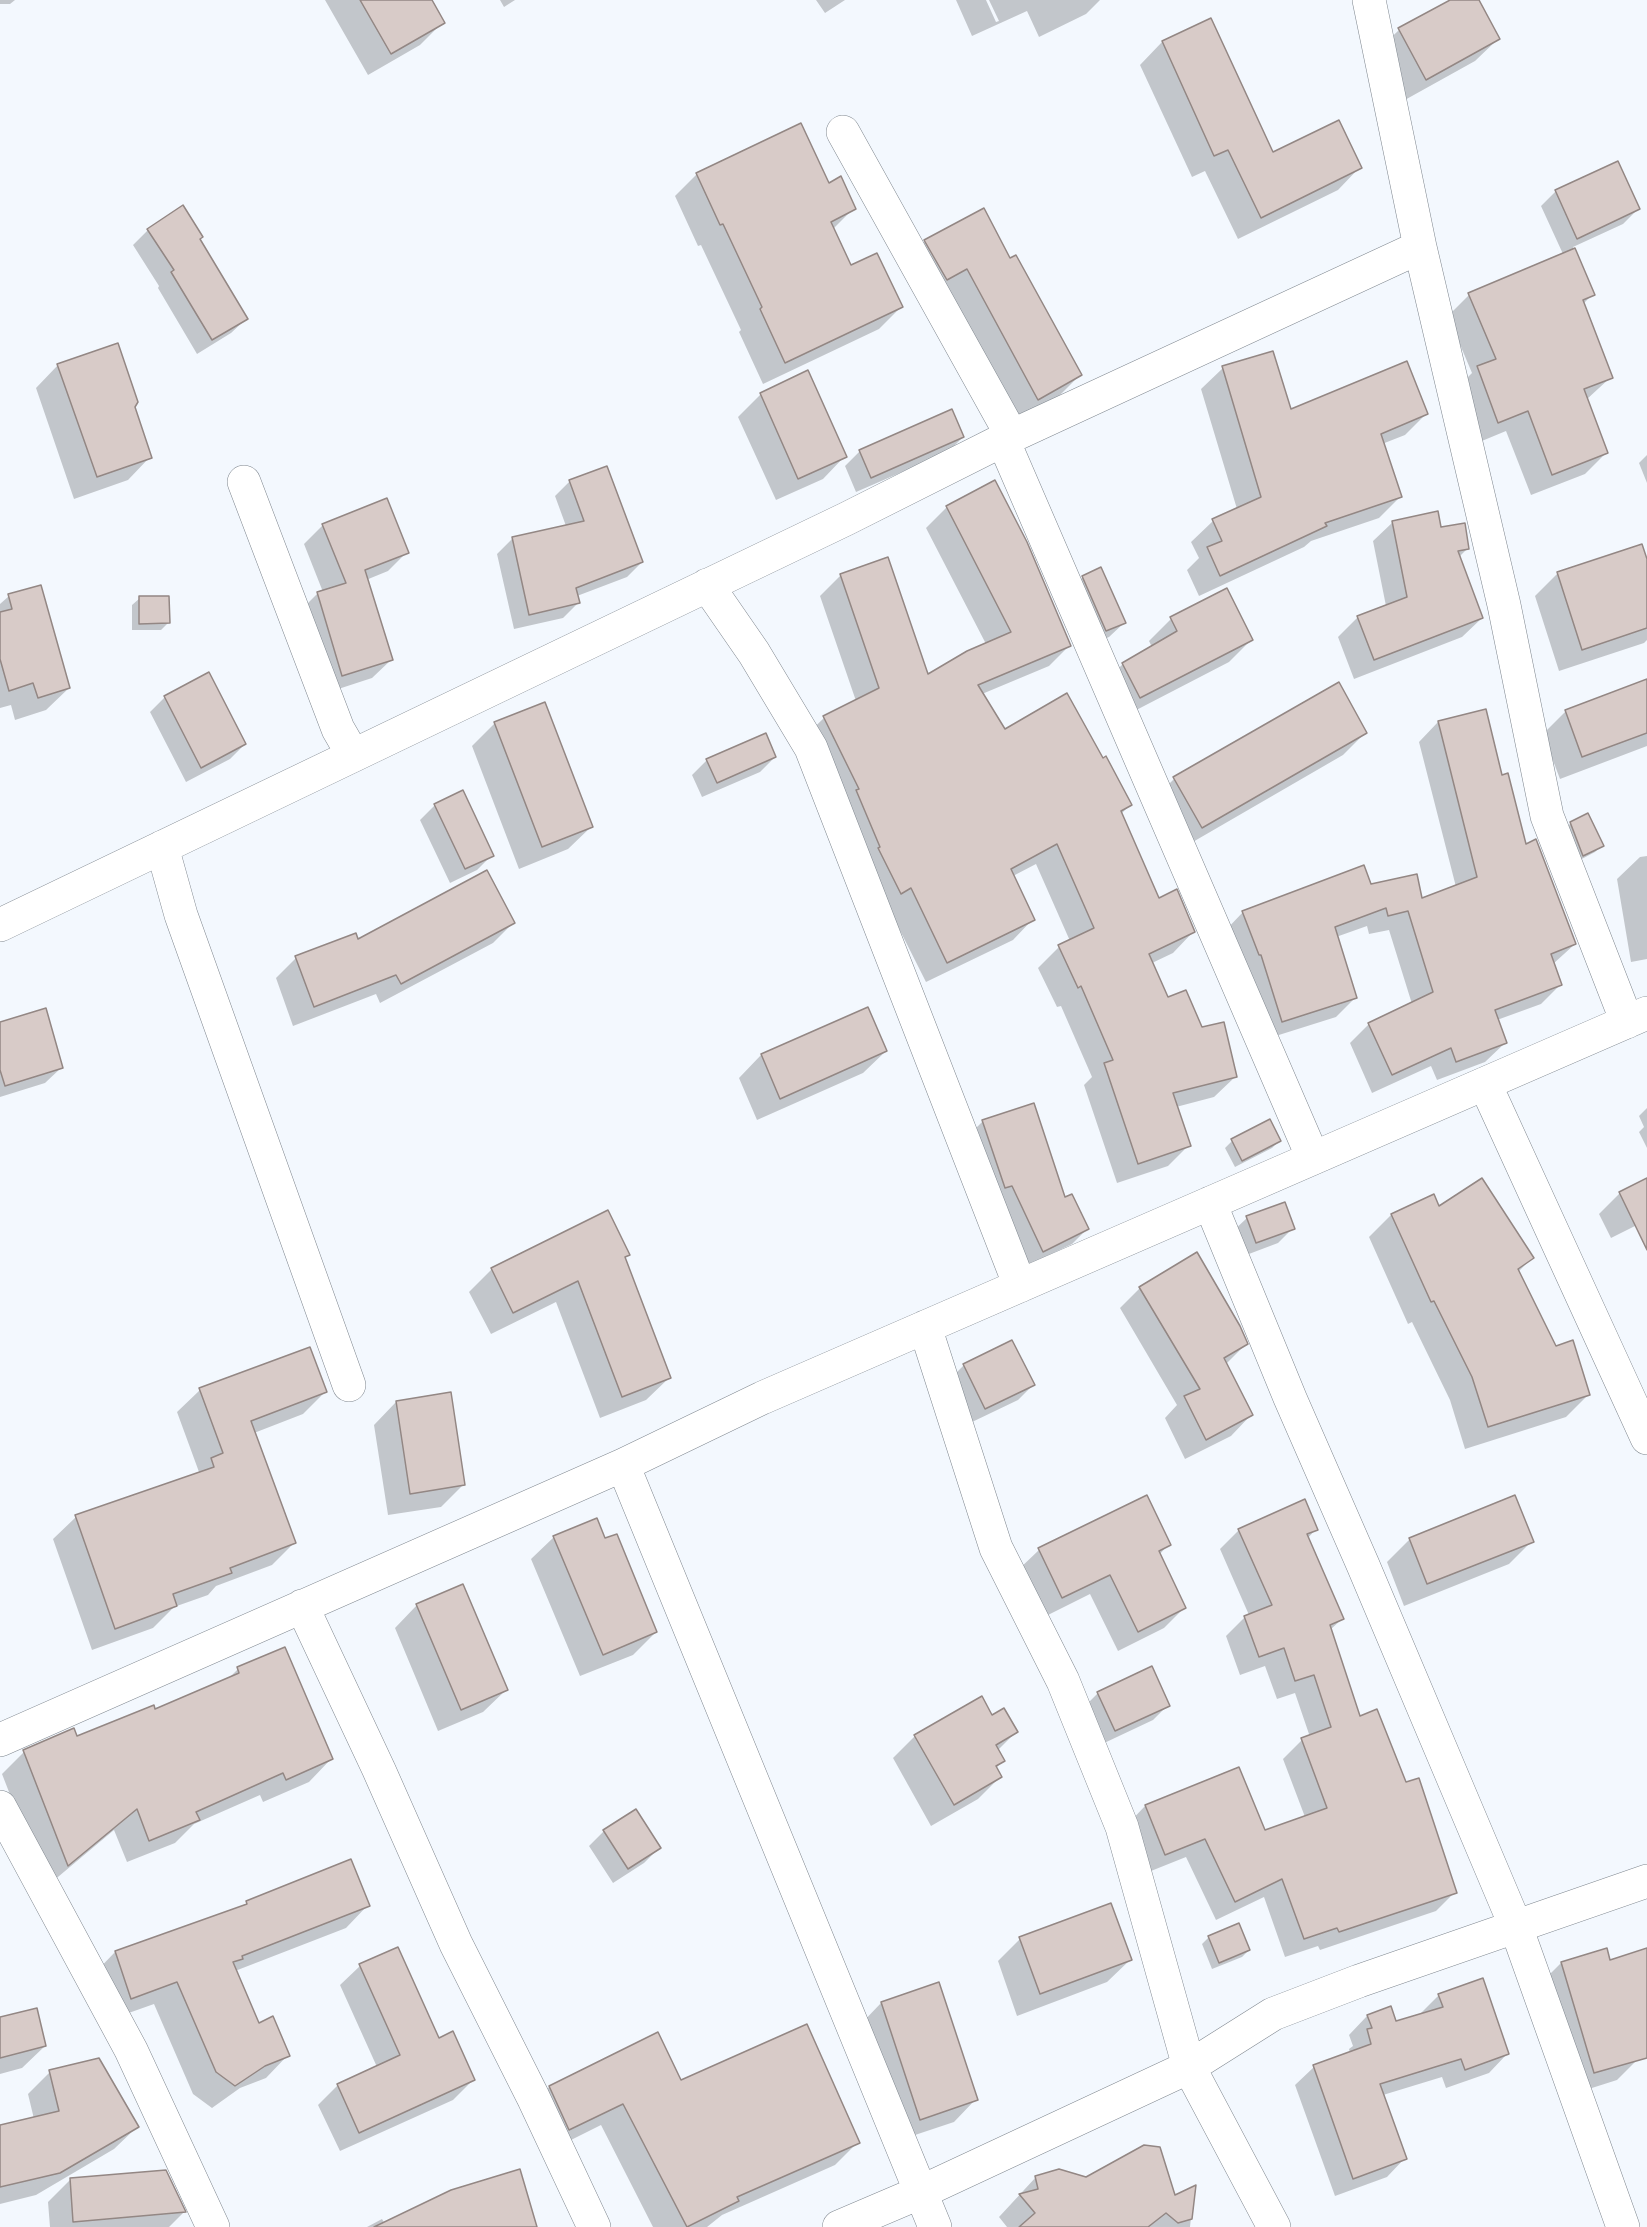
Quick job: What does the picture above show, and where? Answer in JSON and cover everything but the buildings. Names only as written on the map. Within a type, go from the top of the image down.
[{"type":"street","points":[[0,1740],[623,1465],[762,1398],[1637,1017],[1547,816],[1504,605],[1420,247],[1369,0]]},
{"type":"street","points":[[843,132],[1007,438],[1313,1158]]},
{"type":"street","points":[[0,926],[846,519],[1007,438],[1420,247]]},
{"type":"street","points":[[244,482],[338,729],[353,755]]},
{"type":"street","points":[[707,585],[754,652],[811,748],[1020,1286]]},
{"type":"street","points":[[162,847],[181,915],[349,1385]]},
{"type":"street","points":[[1485,1083],[1647,1438]]},
{"type":"street","points":[[1210,1203],[1290,1398],[1364,1565],[1516,1927],[1623,2227]]},
{"type":"street","points":[[925,1327],[996,1548],[1063,1681],[1122,1827],[1189,2067],[1274,2227]]},
{"type":"street","points":[[623,1465],[935,2227]]},
{"type":"street","points":[[302,1606],[379,1770],[456,1944],[533,2097],[594,2227]]},
{"type":"street","points":[[0,1807],[131,2050],[213,2227]]},
{"type":"street","points":[[839,2227],[921,2192],[1189,2067],[1273,2014],[1359,1981],[1647,1881]]}]
